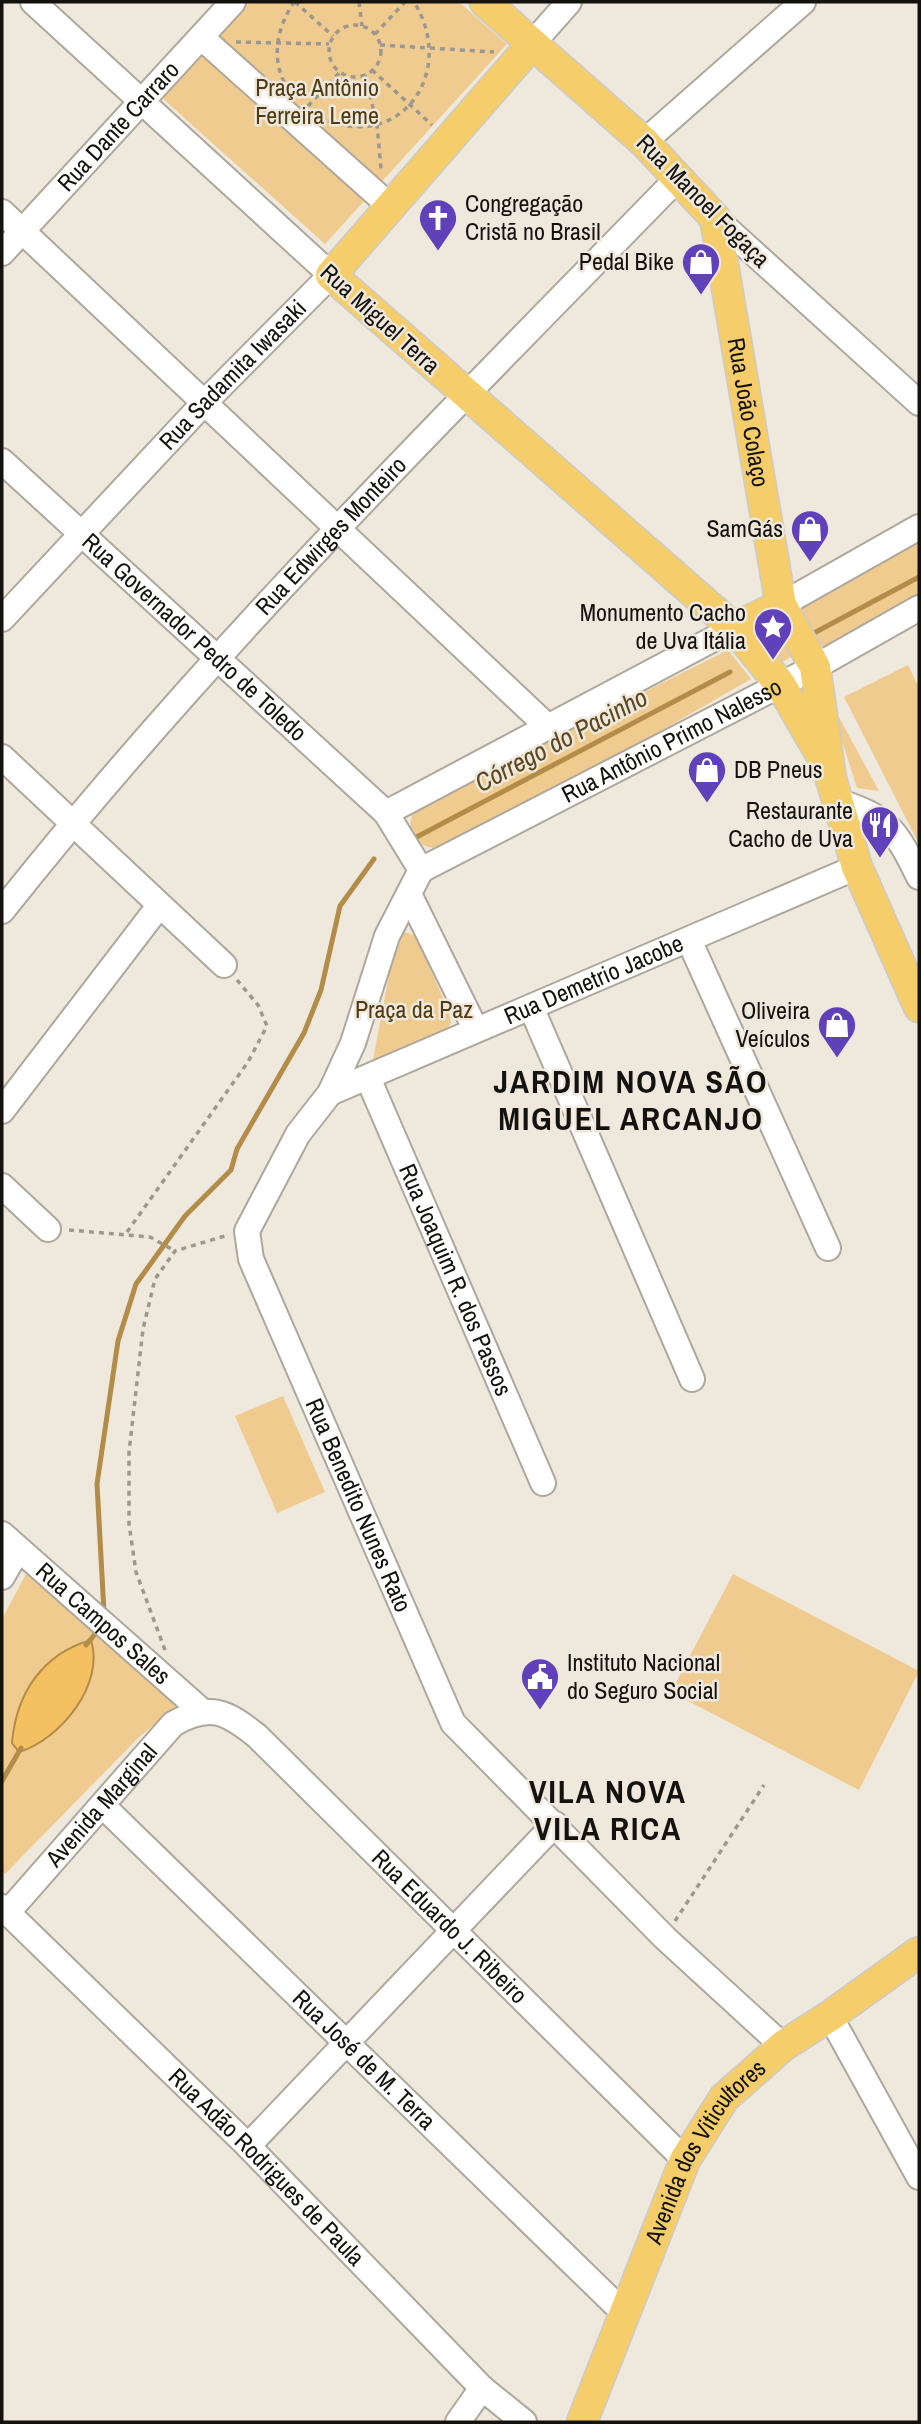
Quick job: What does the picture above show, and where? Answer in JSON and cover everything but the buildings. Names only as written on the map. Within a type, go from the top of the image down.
[{"type":"main road","name":"Rua Manoel Fogaça","points":[[485,2],[529,49],[644,142],[715,218]]},
{"type":"main road","name":"Rua Sadamita Iwasaki","points":[[331,275],[388,204],[449,141],[529,49]]},
{"type":"main road","name":"Rua João Colaço","points":[[715,218],[784,611],[812,662]]},
{"type":"main road","name":"Rua Miguel Terra","points":[[331,275],[465,396],[739,634],[775,678],[810,731],[834,790]]},
{"type":"main road","points":[[739,634],[784,611]]},
{"type":"main road","points":[[812,662],[834,790],[857,867],[919,1007]]},
{"type":"main road","name":"Avenida dos Viticultores","points":[[582,2422],[685,2160],[724,2098],[783,2046],[831,2016],[919,1952]]},
{"type":"street","name":"Rua Miguel Terra","points":[[33,2],[331,275]]},
{"type":"street","name":"Rua Dante Carraro","points":[[2,253],[143,100],[204,40],[233,2]]},
{"type":"street","name":"Rua Sadamita Iwasaki","points":[[529,49],[569,2]]},
{"type":"street","points":[[644,142],[803,2]]},
{"type":"street","points":[[204,40],[388,204]]},
{"type":"street","name":"Rua Edwirges Monteiro","points":[[2,911],[70,824],[216,657],[679,177]]},
{"type":"street","points":[[2,212],[548,727]]},
{"type":"street","name":"Rua Manoel Fogaça","points":[[715,218],[919,403]]},
{"type":"street","name":"Rua Sadamita Iwasaki","points":[[2,619],[204,403],[331,275]]},
{"type":"street","name":"Rua Governador Pedro de Toledo","points":[[2,461],[392,822],[416,862]]},
{"type":"street","points":[[784,611],[919,527]]},
{"type":"street","name":"Rua Antônio Primo Nalesso","points":[[416,862],[775,678],[919,608]]},
{"type":"street","points":[[392,822],[548,727],[739,634]]},
{"type":"street","points":[[2,757],[70,824],[224,965]]},
{"type":"street","points":[[834,790],[869,811],[890,828],[919,877]]},
{"type":"street","points":[[247,1231],[298,1134],[330,1093],[353,1043],[387,936],[409,894],[416,862]]},
{"type":"street","name":"Rua Demetrio Jacobe","points":[[330,1093],[475,1028],[857,867]]},
{"type":"street","points":[[409,894],[475,1028]]},
{"type":"street","points":[[2,1111],[159,906]]},
{"type":"street","points":[[689,940],[828,1248]]},
{"type":"street","points":[[530,1007],[691,1379]]},
{"type":"street","name":"Rua Joaquim R. dos Passos","points":[[368,1078],[543,1483]]},
{"type":"street","points":[[2,1186],[48,1229]]},
{"type":"street","name":"Rua Benedito Nunes Rato","points":[[247,1231],[258,1280],[453,1723],[665,1938],[783,2046]]},
{"type":"street","points":[[2,1577],[10,1541]]},
{"type":"street","name":"Rua Campos Sales","points":[[10,1541],[203,1712]]},
{"type":"street","name":"Rua Eduardo J. Ribeiro","points":[[203,1712],[215,1711],[234,1718],[257,1736],[685,2160]]},
{"type":"street","name":"Avenida Marginal","points":[[5,1909],[103,1806],[173,1724],[203,1712]]},
{"type":"street","name":"Rua José de M. Terra","points":[[103,1806],[624,2313]]},
{"type":"street","points":[[248,2146],[555,1824]]},
{"type":"street","name":"Rua Adão Rodrigues de Paula","points":[[5,1909],[248,2146],[482,2388],[524,2422]]},
{"type":"street","points":[[831,2016],[919,2177]]},
{"type":"street","points":[[458,2422],[482,2388]]},
{"type":"path","points":[[288,88],[278,64],[277,41],[286,13],[295,2],[333,36]]},
{"type":"path","points":[[359,2],[362,26]]},
{"type":"path","points":[[375,34],[405,2]]},
{"type":"path","points":[[324,119],[343,126],[377,124],[409,104],[423,86],[432,49],[424,18],[414,2]]},
{"type":"path","points":[[362,26],[375,34],[380,45],[380,58],[372,70],[357,77],[340,72],[329,58],[329,44],[333,36],[344,27],[362,26]]},
{"type":"path","points":[[204,40],[329,44]]},
{"type":"path","points":[[380,45],[432,49],[529,49]]},
{"type":"path","points":[[372,70],[449,141]]},
{"type":"path","points":[[305,110],[340,72]]},
{"type":"path","points":[[365,75],[377,124],[388,204]]},
{"type":"path","points":[[300,104],[314,116]]},
{"type":"path","points":[[127,1232],[248,1062],[267,1026],[258,1005],[224,965]]},
{"type":"path","points":[[48,1229],[127,1232],[149,1237],[175,1251]]},
{"type":"path","points":[[172,1661],[158,1634],[136,1572],[129,1512],[130,1452],[143,1329],[155,1279],[175,1251],[247,1231]]},
{"type":"path","points":[[665,1938],[764,1785]]},
{"type":"green space","name":"Praça Antônio Ferreira Leme","points":[[250,2],[459,2],[507,44],[325,244],[161,97]]},
{"type":"green space","points":[[919,541],[919,595],[841,642],[823,647],[798,609]]},
{"type":"green space","points":[[773,624],[778,624],[795,655],[784,661],[776,661],[762,638],[763,633]]},
{"type":"green space","points":[[728,650],[751,679],[462,845],[439,849],[428,847],[414,837],[411,818],[416,806]]},
{"type":"green space","points":[[908,665],[919,688],[917,840],[844,697]]},
{"type":"green space","points":[[828,697],[879,791],[857,788]]},
{"type":"green space","name":"Praça da Paz","points":[[405,932],[416,936],[449,1012],[451,1023],[445,1033],[373,1060],[396,938]]},
{"type":"green space","points":[[283,1396],[325,1492],[277,1513],[235,1416]]},
{"type":"green space","points":[[26,1574],[179,1704],[139,1737],[5,1874],[2,1871],[2,1619]]},
{"type":"green space","points":[[733,1574],[919,1671],[859,1790],[671,1692]]},
{"type":"shaded area","points":[[91,1640],[94,1657],[92,1674],[76,1708],[50,1735],[19,1752],[12,1743],[15,1725],[19,1708],[35,1678],[59,1655]]},
{"type":"waterway","name":"Córrego do Pacinho","points":[[814,633],[919,577]]},
{"type":"waterway","name":"Córrego do Pacinho","points":[[409,841],[730,672]]},
{"type":"waterway","name":"Córrego do Pacinho","points":[[104,1612],[97,1484],[118,1341],[136,1284],[185,1216],[231,1170],[237,1149],[304,1033],[321,990],[340,906],[374,859]]},
{"type":"waterway","name":"Córrego do Pacinho","points":[[86,1645],[100,1628]]},
{"type":"waterway","name":"Córrego do Pacinho","points":[[2,1781],[21,1748]]},
{"type":"place","name":"Congregação Cristã no Brasil","points":[[438,252]]},
{"type":"place","name":"Pedal Bike","points":[[701,296]]},
{"type":"place","name":"SamGás","points":[[810,563]]},
{"type":"place","name":"Monumento Cacho de Uva Itália","points":[[773,661]]},
{"type":"place","name":"DB Pneus","points":[[707,804]]},
{"type":"place","name":"Restaurante Cacho de Uva","points":[[880,859]]},
{"type":"place","name":"Oliveira Veículos","points":[[837,1059]]},
{"type":"place","name":"Instituto Nacional do Seguro Social","points":[[540,1711]]},
{"type":"district","name":"JARDIM NOVA SÃO MIGUEL ARCANJO","points":[[631,1100]]},
{"type":"district","name":"VILA NOVA VILA RICA","points":[[608,1810]]}]
